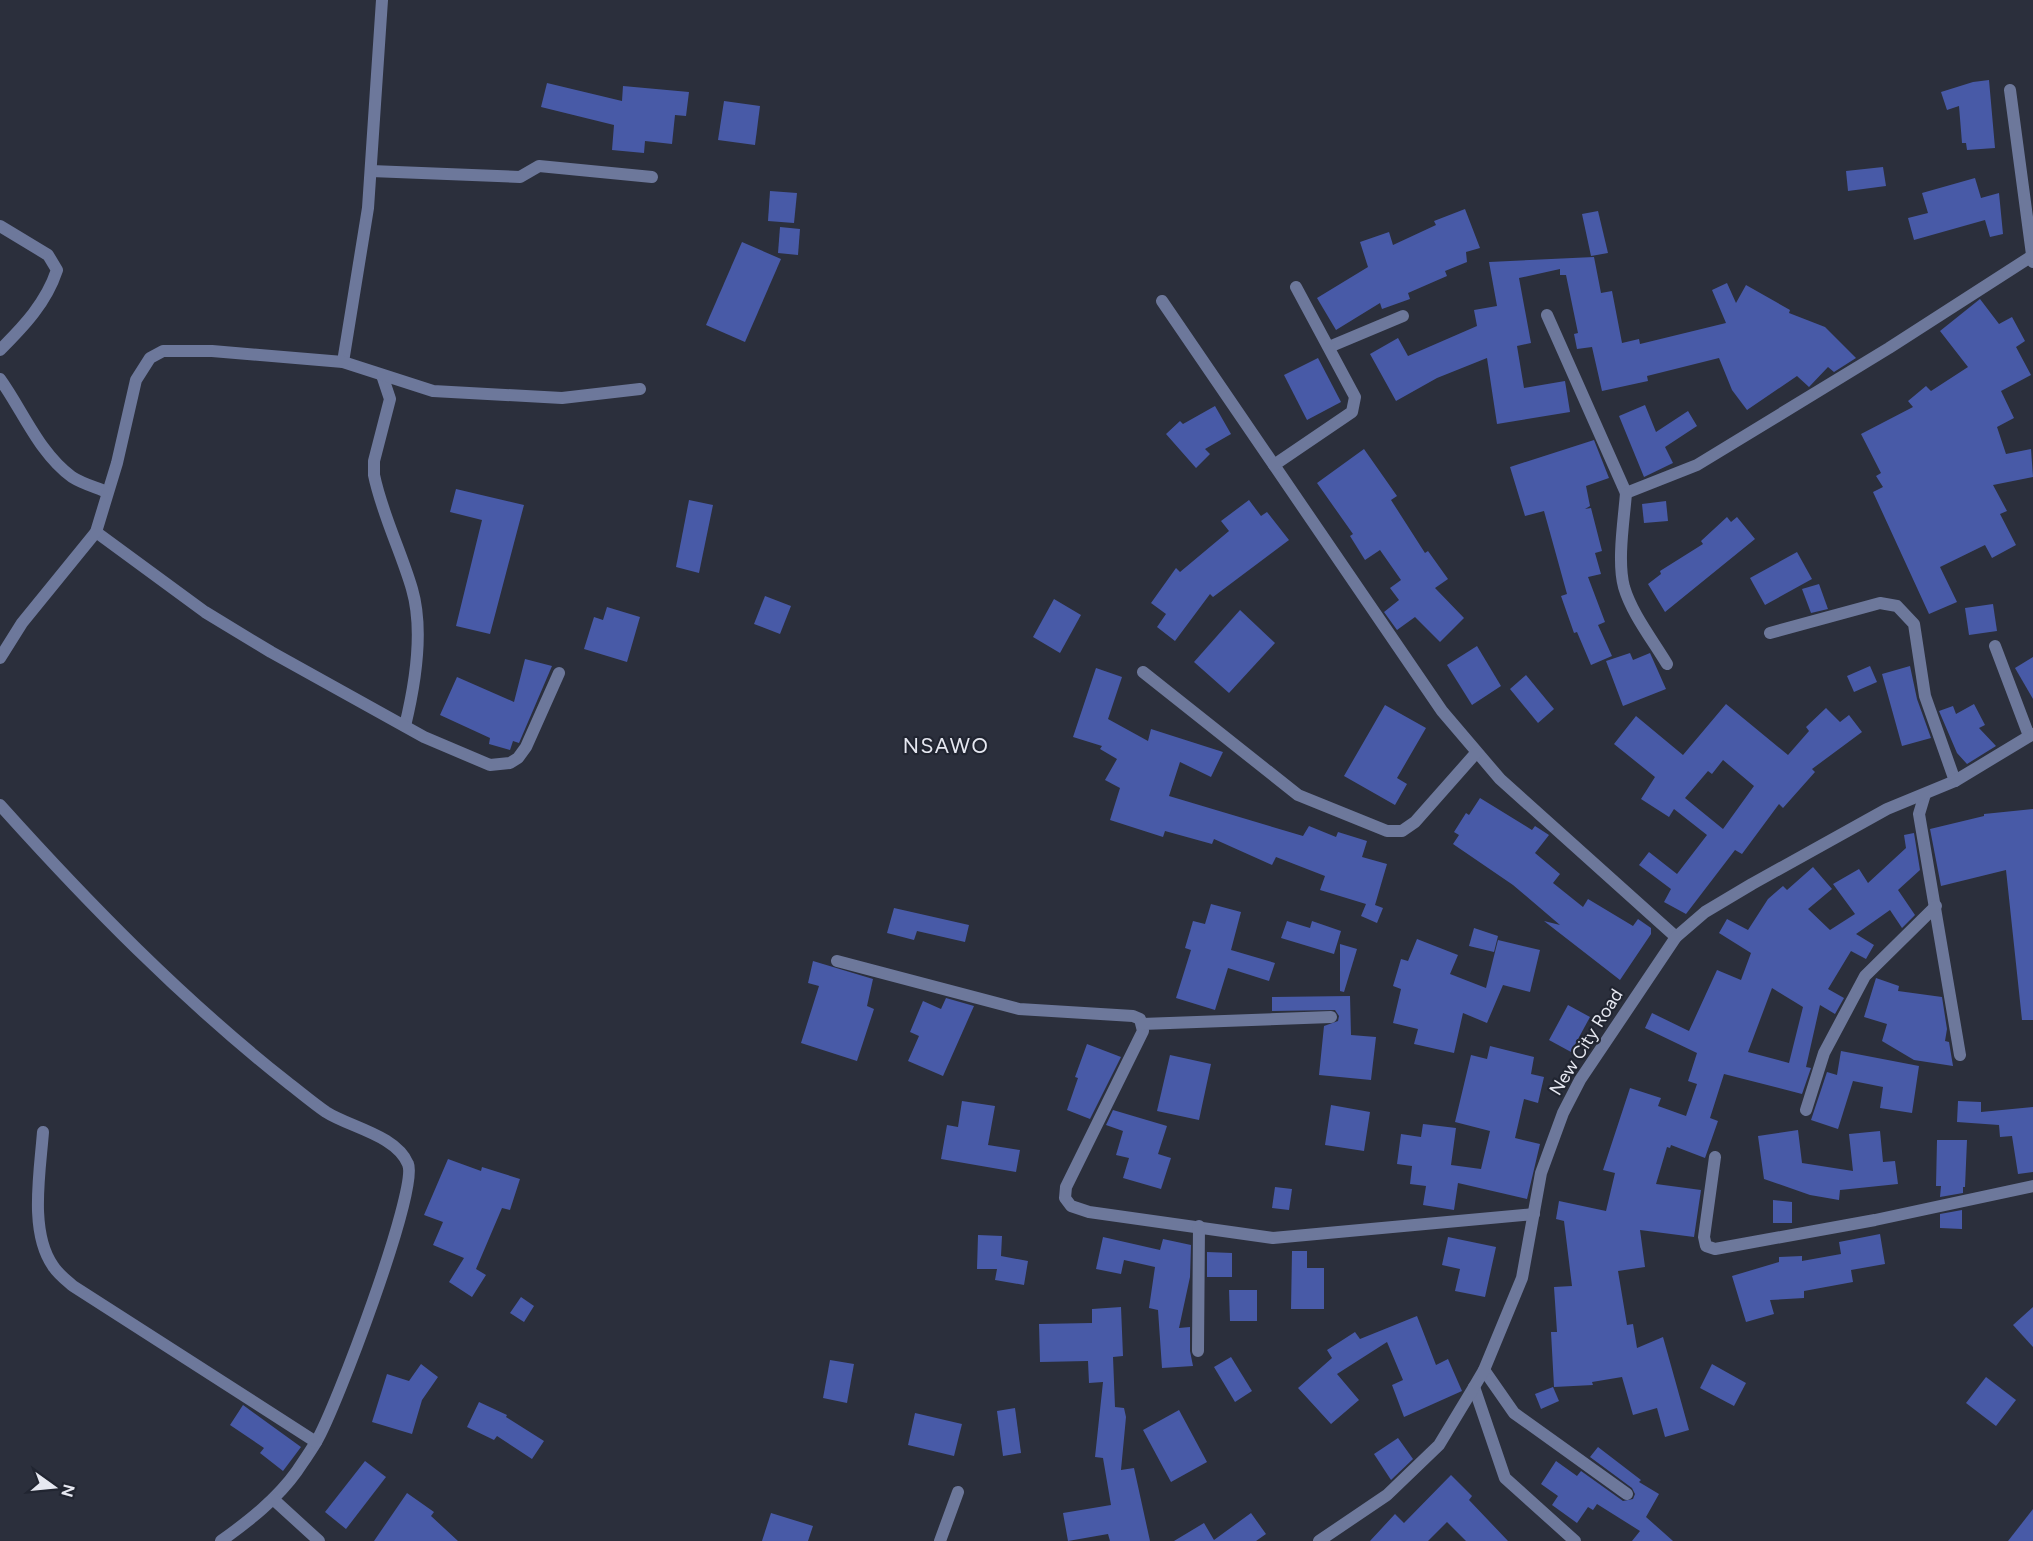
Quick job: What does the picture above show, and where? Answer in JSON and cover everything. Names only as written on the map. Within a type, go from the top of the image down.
[{"type":"street","points":[[343,362],[368,208],[382,0]]},
{"type":"street","points":[[1626,493],[1697,465],[2033,259],[2010,90]]},
{"type":"street","points":[[371,171],[520,177],[539,166],[652,177]]},
{"type":"street","points":[[0,226],[48,255],[57,270],[52,284],[32,318],[0,350]]},
{"type":"street","points":[[1274,465],[1352,412],[1355,396],[1296,287]]},
{"type":"street","points":[[1162,301],[1442,711],[1500,779],[1676,937]]},
{"type":"street","points":[[1547,315],[1626,493],[1622,547],[1623,585],[1633,609],[1667,664]]},
{"type":"street","points":[[1329,347],[1404,316]]},
{"type":"street","points":[[0,658],[22,623],[96,532],[117,463],[136,380],[150,358],[162,351],[212,351],[343,362],[433,391],[508,397],[562,398],[640,389]]},
{"type":"street","points":[[382,375],[390,399],[374,461],[374,475],[415,603],[416,662],[413,694],[405,726]]},
{"type":"street","points":[[0,379],[42,444],[62,468],[80,482],[107,492]]},
{"type":"street","points":[[96,532],[205,612],[405,726],[490,765],[510,763],[518,758],[526,747],[559,674]]},
{"type":"street","points":[[1770,633],[1880,603],[1897,606],[1906,613],[1914,624],[1925,696],[1955,781]]},
{"type":"street","points":[[1995,646],[2031,735]]},
{"type":"street","points":[[1143,672],[1298,795],[1387,831],[1402,831],[1415,822],[1476,753]]},
{"type":"street","name":"New City Road","points":[[1319,1541],[1387,1495],[1439,1445],[1474,1387],[1484,1370],[1522,1278],[1541,1173],[1563,1113],[1580,1080],[1676,937],[1704,912],[1752,884],[1887,809],[1955,781],[2031,735]]},
{"type":"street","points":[[1925,794],[1919,814],[1960,1054]]},
{"type":"street","points":[[0,805],[64,876],[151,964],[286,1081],[328,1113],[363,1127],[388,1144],[405,1158],[410,1166],[407,1197],[393,1246],[316,1442],[296,1472],[273,1499],[221,1541]]},
{"type":"street","points":[[1806,1110],[1824,1053],[1865,976],[1936,906]]},
{"type":"street","points":[[837,961],[1020,1009],[1133,1016],[1140,1019],[1143,1031],[1066,1187],[1065,1198],[1071,1206],[1089,1212],[1273,1238],[1534,1214]]},
{"type":"street","points":[[1142,1024],[1331,1017]]},
{"type":"street","points":[[44,1132],[39,1189],[40,1237],[53,1268],[73,1286],[316,1442]]},
{"type":"street","points":[[1716,1157],[1704,1237],[1706,1246],[1715,1249],[1875,1220],[2033,1186]]},
{"type":"street","points":[[1198,1351],[1199,1226]]},
{"type":"street","points":[[1484,1370],[1514,1413],[1627,1494]]},
{"type":"street","points":[[1474,1387],[1485,1413],[1505,1478],[1575,1541]]},
{"type":"street","points":[[940,1541],[958,1492]]},
{"type":"street","points":[[273,1499],[320,1541]]},
{"type":"building","points":[[1989,80],[1995,148],[1967,150],[1966,143],[1962,143],[1959,106],[1947,110],[1941,92],[1973,82]]},
{"type":"building","points":[[547,83],[622,101],[623,86],[689,92],[686,116],[675,115],[672,144],[645,141],[644,153],[612,150],[614,125],[541,107]]},
{"type":"building","points":[[724,101],[760,106],[755,145],[718,140]]},
{"type":"building","points":[[1883,167],[1886,186],[1848,191],[1846,171]]},
{"type":"building","points":[[1975,178],[1981,198],[1999,193],[2003,234],[1990,237],[1985,220],[1914,240],[1908,218],[1928,213],[1922,193]]},
{"type":"building","points":[[770,191],[797,193],[794,223],[768,221]]},
{"type":"building","points":[[1465,209],[1480,248],[1466,252],[1467,262],[1445,271],[1447,276],[1408,293],[1410,299],[1382,309],[1380,303],[1336,330],[1317,298],[1368,267],[1360,242],[1389,232],[1393,245],[1436,225],[1434,221]]},
{"type":"building","points":[[1598,211],[1608,253],[1591,256],[1582,214]]},
{"type":"building","points":[[780,227],[800,229],[798,255],[778,253]]},
{"type":"building","points":[[742,242],[781,259],[745,342],[706,325]]},
{"type":"building","points":[[1594,257],[1601,293],[1612,291],[1622,343],[1639,339],[1640,344],[1726,323],[1712,290],[1727,283],[1736,303],[1746,285],[1790,310],[1789,313],[1825,327],[1856,358],[1834,372],[1828,367],[1809,387],[1797,376],[1747,410],[1732,390],[1719,358],[1647,376],[1648,381],[1602,391],[1592,347],[1577,349],[1574,334],[1578,333],[1566,275],[1560,275],[1560,269],[1519,278],[1531,343],[1517,346],[1524,388],[1565,381],[1570,412],[1497,424],[1487,358],[1437,378],[1396,401],[1370,354],[1398,338],[1408,356],[1477,326],[1474,310],[1497,306],[1489,262]]},
{"type":"building","points":[[1980,299],[1999,324],[2012,317],[2025,341],[2016,347],[2031,375],[2001,391],[2014,418],[1997,427],[2006,454],[2031,449],[2033,477],[1993,485],[2007,511],[2000,514],[2016,545],[1992,558],[1985,545],[1940,567],[1957,602],[1929,614],[1873,492],[1883,487],[1876,476],[1881,473],[1861,434],[1913,407],[1908,401],[1926,386],[1931,391],[1968,367],[1940,331]]},
{"type":"building","points":[[1318,358],[1341,402],[1307,420],[1284,375]]},
{"type":"building","points":[[1645,405],[1656,432],[1688,411],[1697,426],[1665,447],[1673,463],[1644,477],[1619,416]]},
{"type":"building","points":[[1215,406],[1231,434],[1205,449],[1210,454],[1196,468],[1166,434],[1180,421],[1183,424]]},
{"type":"building","points":[[1594,440],[1609,478],[1586,486],[1590,506],[1585,509],[1591,508],[1602,551],[1595,553],[1601,574],[1588,577],[1605,622],[1598,625],[1612,656],[1591,665],[1577,632],[1574,633],[1561,596],[1567,594],[1544,511],[1525,516],[1510,467]]},
{"type":"building","points":[[1364,449],[1397,496],[1391,500],[1425,553],[1428,551],[1448,579],[1435,588],[1464,618],[1440,642],[1415,617],[1397,630],[1384,612],[1399,600],[1390,588],[1401,580],[1380,550],[1365,560],[1350,536],[1353,534],[1317,483]]},
{"type":"building","points":[[456,489],[524,505],[490,634],[456,626],[482,520],[450,512]]},
{"type":"building","points":[[689,500],[713,505],[699,573],[676,567]]},
{"type":"building","points":[[1249,500],[1261,516],[1267,512],[1289,540],[1213,597],[1210,594],[1175,641],[1157,627],[1166,614],[1151,603],[1176,568],[1180,572],[1229,531],[1221,521]]},
{"type":"building","points":[[1666,501],[1668,521],[1644,523],[1642,504]]},
{"type":"building","points":[[1727,517],[1731,522],[1737,517],[1755,539],[1665,612],[1648,584],[1661,574],[1660,571],[1703,544],[1701,541]]},
{"type":"building","points":[[1797,552],[1812,579],[1765,605],[1750,578]]},
{"type":"building","points":[[1819,584],[1828,609],[1811,613],[1802,589]]},
{"type":"building","points":[[765,596],[791,606],[780,634],[754,624]]},
{"type":"building","points":[[1054,599],[1081,615],[1060,653],[1033,637]]},
{"type":"building","points":[[1993,604],[1997,631],[1969,635],[1965,608]]},
{"type":"building","points":[[607,607],[640,617],[627,662],[584,649],[594,617],[603,620]]},
{"type":"building","points":[[1240,610],[1275,643],[1229,693],[1194,662]]},
{"type":"building","points":[[1477,646],[1501,686],[1472,705],[1447,665]]},
{"type":"building","points":[[1630,653],[1633,660],[1650,653],[1666,689],[1623,706],[1606,661]]},
{"type":"building","points":[[2033,657],[2033,699],[2015,668]]},
{"type":"building","points":[[525,659],[552,666],[519,743],[513,741],[510,750],[489,744],[490,738],[440,715],[457,677],[514,702]]},
{"type":"building","points":[[1870,666],[1877,682],[1854,692],[1847,676]]},
{"type":"building","points":[[1910,666],[1917,699],[1931,738],[1902,746],[1882,674]]},
{"type":"building","points":[[1096,668],[1122,677],[1108,719],[1148,741],[1151,729],[1223,752],[1211,777],[1180,762],[1169,796],[1303,836],[1309,826],[1336,837],[1338,832],[1367,841],[1362,857],[1387,864],[1375,905],[1383,908],[1377,923],[1361,916],[1366,904],[1320,890],[1325,876],[1276,857],[1272,865],[1214,839],[1212,844],[1165,831],[1163,837],[1110,820],[1120,788],[1105,780],[1117,759],[1100,749],[1102,746],[1073,737]]},
{"type":"building","points":[[1526,675],[1554,709],[1538,723],[1510,689]]},
{"type":"building","points":[[1726,704],[1788,755],[1809,731],[1806,727],[1826,708],[1840,722],[1849,715],[1862,732],[1812,769],[1815,772],[1783,808],[1779,804],[1742,854],[1735,850],[1686,914],[1664,902],[1671,889],[1639,865],[1649,852],[1677,874],[1707,835],[1674,809],[1669,817],[1641,799],[1655,777],[1614,744],[1636,716],[1683,755]],"holes":[[[1723,760],[1754,786],[1723,829],[1685,798],[1708,771],[1712,774]]]},
{"type":"building","points":[[1974,704],[1985,725],[1979,728],[1996,746],[1967,764],[1957,753],[1939,711],[1953,706],[1956,714]]},
{"type":"building","points":[[1385,705],[1426,728],[1397,778],[1407,784],[1395,805],[1344,776]]},
{"type":"building","points":[[1480,798],[1532,830],[1535,826],[1549,835],[1535,853],[1560,874],[1553,883],[1583,907],[1588,899],[1633,926],[1638,919],[1651,928],[1651,934],[1620,980],[1544,921],[1560,925],[1513,885],[1453,844],[1459,835],[1454,832],[1466,813],[1469,815]]},
{"type":"building","points":[[2033,809],[2033,1020],[2022,1020],[2006,870],[1941,886],[1930,829],[1984,816],[1984,814]]},
{"type":"building","points":[[1914,833],[1920,870],[1898,890],[1915,915],[1902,928],[1890,910],[1856,934],[1874,945],[1866,959],[1851,951],[1828,989],[1844,998],[1835,1014],[1820,1005],[1806,1067],[1811,1068],[1802,1094],[1724,1074],[1710,1118],[1718,1121],[1705,1158],[1671,1145],[1670,1148],[1667,1147],[1656,1184],[1701,1190],[1694,1237],[1640,1230],[1645,1267],[1618,1271],[1627,1325],[1633,1324],[1637,1348],[1663,1337],[1689,1430],[1665,1437],[1657,1408],[1633,1415],[1622,1377],[1592,1382],[1593,1385],[1554,1387],[1551,1332],[1557,1332],[1554,1287],[1572,1286],[1564,1221],[1556,1219],[1559,1201],[1606,1211],[1615,1173],[1603,1170],[1630,1088],[1661,1098],[1658,1106],[1686,1116],[1697,1084],[1688,1081],[1697,1053],[1645,1028],[1652,1013],[1689,1031],[1717,970],[1741,980],[1751,953],[1719,933],[1727,919],[1748,930],[1768,899],[1783,886],[1787,890],[1813,867],[1832,889],[1808,909],[1830,930],[1855,914],[1833,884],[1859,869],[1868,883],[1906,848],[1904,835]],"holes":[[[1772,988],[1803,1007],[1789,1063],[1748,1052]]]},
{"type":"building","points":[[1211,904],[1241,912],[1231,950],[1275,963],[1269,981],[1228,968],[1215,1010],[1176,998],[1191,950],[1185,948],[1193,921],[1205,924]]},
{"type":"building","points":[[894,908],[969,925],[965,942],[917,931],[914,940],[887,933]]},
{"type":"building","points":[[1287,921],[1310,928],[1312,921],[1341,931],[1334,954],[1281,938]]},
{"type":"building","points":[[1474,928],[1498,936],[1494,952],[1469,946]]},
{"type":"building","points":[[1417,939],[1458,955],[1450,974],[1486,988],[1498,940],[1540,950],[1530,992],[1503,985],[1487,1023],[1463,1013],[1454,1053],[1414,1044],[1418,1029],[1393,1023],[1401,989],[1393,986],[1401,959],[1408,961]]},
{"type":"building","points":[[1340,944],[1357,949],[1344,992],[1340,991]]},
{"type":"building","points":[[813,961],[873,979],[867,1006],[874,1009],[857,1061],[801,1043],[819,986],[808,983]]},
{"type":"building","points":[[1876,978],[1899,986],[1898,991],[1942,997],[1947,1029],[1945,1041],[1949,1042],[1953,1066],[1914,1060],[1882,1041],[1887,1024],[1864,1017]]},
{"type":"building","points":[[1350,996],[1351,1035],[1376,1037],[1371,1080],[1319,1075],[1324,1026],[1338,1021],[1339,1016],[1335,1010],[1272,1011],[1272,997]]},
{"type":"building","points":[[946,998],[974,1006],[943,1076],[908,1061],[919,1036],[910,1032],[923,1001],[941,1009]]},
{"type":"building","points":[[1568,1005],[1590,1017],[1571,1052],[1549,1040]]},
{"type":"building","points":[[1087,1044],[1121,1057],[1090,1119],[1067,1110],[1078,1078],[1075,1077]]},
{"type":"building","points":[[1490,1046],[1534,1057],[1531,1074],[1544,1077],[1538,1103],[1524,1099],[1515,1138],[1540,1144],[1527,1199],[1458,1183],[1454,1210],[1423,1205],[1426,1186],[1410,1184],[1412,1166],[1397,1164],[1401,1134],[1421,1137],[1423,1124],[1456,1128],[1451,1165],[1481,1169],[1490,1131],[1455,1122],[1471,1055],[1487,1059]]},
{"type":"building","points":[[1841,1051],[1919,1066],[1912,1113],[1880,1108],[1883,1087],[1853,1081],[1838,1129],[1811,1120],[1827,1072],[1837,1075]]},
{"type":"building","points":[[1170,1055],[1211,1064],[1199,1120],[1157,1111]]},
{"type":"building","points":[[962,1101],[995,1106],[988,1145],[1020,1150],[1016,1172],[941,1159],[947,1125],[958,1127]]},
{"type":"building","points":[[1958,1101],[1981,1102],[1981,1112],[2033,1107],[2033,1172],[2018,1174],[2012,1136],[2000,1137],[1999,1125],[1957,1122]]},
{"type":"building","points":[[1331,1105],[1370,1112],[1364,1151],[1325,1145]]},
{"type":"building","points":[[1113,1110],[1167,1126],[1158,1154],[1171,1158],[1161,1189],[1123,1178],[1129,1158],[1116,1155],[1123,1131],[1106,1125]]},
{"type":"building","points":[[1798,1130],[1802,1163],[1853,1171],[1849,1134],[1880,1131],[1883,1162],[1895,1161],[1898,1184],[1840,1190],[1839,1200],[1810,1195],[1764,1179],[1758,1136]]},
{"type":"building","points":[[1937,1140],[1967,1140],[1963,1193],[1940,1197],[1941,1186],[1936,1186]]},
{"type":"building","points":[[448,1159],[481,1171],[482,1167],[520,1179],[510,1210],[502,1208],[476,1269],[486,1275],[472,1297],[449,1282],[464,1258],[433,1245],[443,1222],[424,1215]]},
{"type":"building","points":[[1275,1187],[1292,1189],[1289,1210],[1272,1208]]},
{"type":"building","points":[[1773,1200],[1792,1202],[1792,1223],[1773,1223]]},
{"type":"building","points":[[1962,1210],[1962,1229],[1940,1228],[1940,1214]]},
{"type":"building","points":[[1880,1234],[1885,1264],[1851,1270],[1853,1282],[1804,1291],[1804,1298],[1770,1300],[1774,1314],[1746,1322],[1732,1276],[1779,1262],[1779,1257],[1802,1256],[1802,1261],[1841,1254],[1839,1242]]},
{"type":"building","points":[[978,1235],[1002,1236],[1001,1256],[1028,1261],[1024,1285],[995,1280],[997,1269],[977,1269]]},
{"type":"building","points":[[1103,1237],[1160,1250],[1163,1239],[1191,1245],[1190,1277],[1179,1328],[1190,1327],[1190,1351],[1193,1366],[1162,1368],[1158,1310],[1149,1308],[1155,1267],[1124,1260],[1121,1274],[1096,1269]]},
{"type":"building","points":[[1448,1237],[1496,1247],[1485,1297],[1455,1291],[1460,1269],[1442,1265]]},
{"type":"building","points":[[1292,1251],[1307,1251],[1307,1268],[1324,1268],[1324,1309],[1291,1309]]},
{"type":"building","points":[[1207,1252],[1232,1253],[1232,1277],[1207,1277]]},
{"type":"building","points":[[1229,1290],[1257,1290],[1257,1321],[1230,1321]]},
{"type":"building","points":[[521,1297],[534,1306],[524,1322],[510,1313]]},
{"type":"building","points":[[1121,1307],[1123,1356],[1113,1357],[1115,1407],[1124,1408],[1126,1417],[1121,1470],[1134,1468],[1150,1541],[1110,1541],[1108,1534],[1068,1541],[1063,1513],[1111,1505],[1103,1458],[1095,1457],[1103,1382],[1089,1383],[1088,1361],[1040,1362],[1039,1324],[1092,1323],[1092,1309]]},
{"type":"building","points":[[2033,1307],[2033,1347],[2013,1325]]},
{"type":"building","points":[[1417,1316],[1436,1365],[1448,1359],[1462,1391],[1404,1417],[1392,1385],[1403,1380],[1387,1342],[1337,1374],[1359,1400],[1331,1424],[1298,1388],[1332,1358],[1327,1350],[1355,1332],[1360,1339]]},
{"type":"building","points":[[1231,1357],[1252,1391],[1235,1402],[1214,1367]]},
{"type":"building","points":[[830,1360],[854,1364],[847,1403],[823,1398]]},
{"type":"building","points":[[421,1364],[438,1377],[422,1400],[412,1434],[372,1422],[387,1374],[409,1381]]},
{"type":"building","points":[[1712,1364],[1746,1383],[1734,1406],[1700,1388]]},
{"type":"building","points":[[1986,1377],[2016,1400],[1996,1426],[1966,1403]]},
{"type":"building","points":[[1553,1387],[1559,1401],[1541,1409],[1535,1394]]},
{"type":"building","points":[[479,1402],[507,1415],[506,1417],[544,1441],[532,1459],[497,1436],[494,1440],[467,1427]]},
{"type":"building","points":[[243,1405],[301,1447],[283,1471],[260,1453],[264,1448],[230,1425]]},
{"type":"building","points":[[1015,1408],[1021,1453],[1003,1456],[997,1411]]},
{"type":"building","points":[[1179,1410],[1207,1462],[1171,1482],[1143,1430]]},
{"type":"building","points":[[915,1413],[962,1424],[954,1456],[908,1445]]},
{"type":"building","points":[[1398,1438],[1413,1459],[1391,1480],[1374,1454]]},
{"type":"building","points":[[1598,1447],[1641,1480],[1639,1482],[1659,1494],[1646,1517],[1673,1541],[1632,1541],[1640,1531],[1597,1504],[1593,1510],[1588,1507],[1577,1523],[1552,1505],[1558,1496],[1541,1484],[1556,1461],[1577,1476],[1581,1471],[1623,1501],[1633,1499],[1635,1494],[1632,1488],[1590,1457]]},
{"type":"building","points":[[365,1461],[386,1477],[346,1529],[325,1512]]},
{"type":"building","points":[[1451,1475],[1472,1496],[1469,1500],[1508,1541],[1466,1541],[1447,1522],[1428,1541],[1370,1541],[1395,1514],[1404,1523]]},
{"type":"building","points":[[407,1493],[434,1512],[431,1516],[458,1541],[374,1541]]},
{"type":"building","points":[[2033,1509],[2033,1541],[2008,1541]]},
{"type":"building","points":[[771,1513],[813,1526],[808,1541],[762,1541]]},
{"type":"building","points":[[1251,1513],[1266,1534],[1256,1541],[1174,1541],[1204,1523],[1214,1540]]},
{"type":"district","name":"NSAWO","points":[[946,745]]}]
